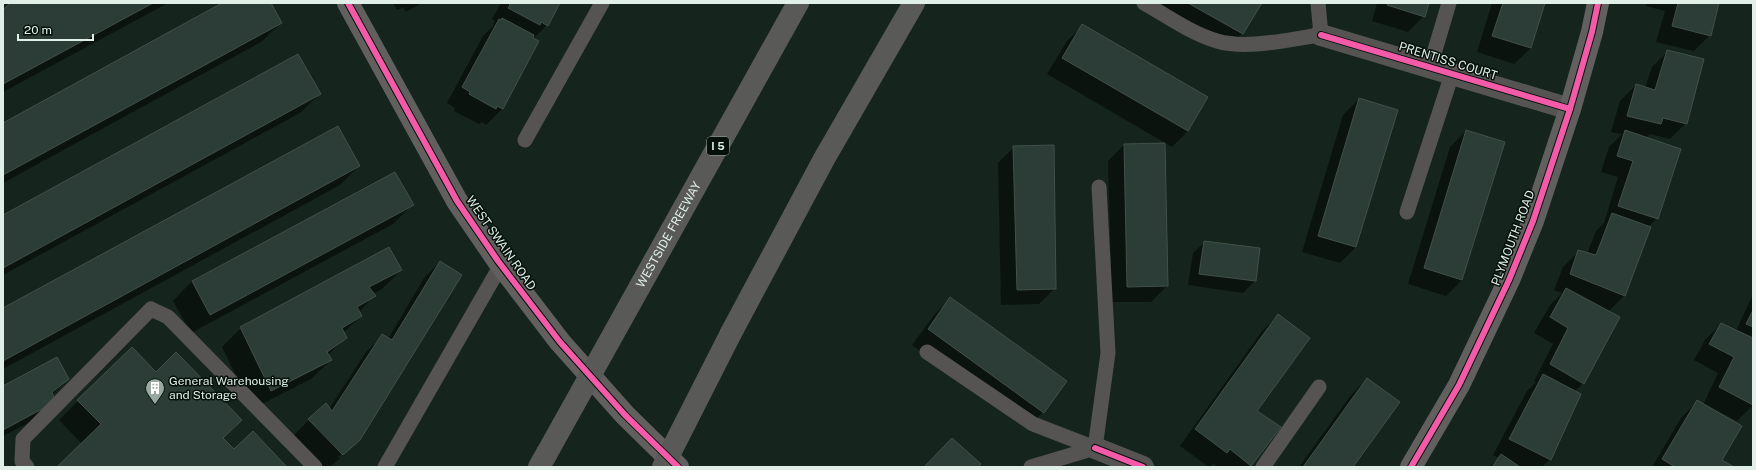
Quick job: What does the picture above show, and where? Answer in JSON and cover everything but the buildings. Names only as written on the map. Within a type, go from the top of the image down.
[{"type":"highway","name":"WESTSIDE FREEWAY","points":[[543,460],[798,3]]},
{"type":"highway","points":[[663,467],[731,334],[824,159],[914,3]]},
{"type":"street","name":"WEST SWAIN ROAD","points":[[348,3],[457,201],[501,265],[560,342],[625,415],[678,467]]},
{"type":"street","name":"PLYMOUTH ROAD","points":[[1411,467],[1459,385],[1509,280],[1533,221],[1570,109],[1592,32],[1598,3]]},
{"type":"street","name":"PRENTISS COURT","points":[[1321,35],[1570,109]]},
{"type":"street","points":[[1095,448],[1143,467]]},
{"type":"lane","points":[[525,140],[602,3]]},
{"type":"lane","points":[[1144,3],[1206,38],[1219,42],[1253,44],[1321,35],[1318,3]]},
{"type":"lane","points":[[1430,67],[1449,3]]},
{"type":"lane","points":[[1407,212],[1452,74]]},
{"type":"lane","points":[[1095,448],[1108,353],[1099,187]]},
{"type":"lane","points":[[385,467],[501,265]]},
{"type":"lane","points":[[27,467],[22,461],[23,439],[151,309],[168,317],[315,467]]},
{"type":"lane","points":[[927,352],[1034,424],[1095,448]]},
{"type":"lane","points":[[1264,467],[1319,387]]},
{"type":"lane","points":[[1031,467],[1095,448]]},
{"type":"cycle path","points":[[348,3],[457,201],[498,261],[560,342],[625,415],[678,467]]},
{"type":"cycle path","points":[[1411,467],[1459,385],[1509,280],[1533,221],[1570,109],[1592,32],[1598,3]]},
{"type":"cycle path","points":[[1321,35],[1570,109]]},
{"type":"cycle path","points":[[1095,448],[1143,467]]},
{"type":"place","name":"General Warehousing and Storage","points":[[155,405]]}]
